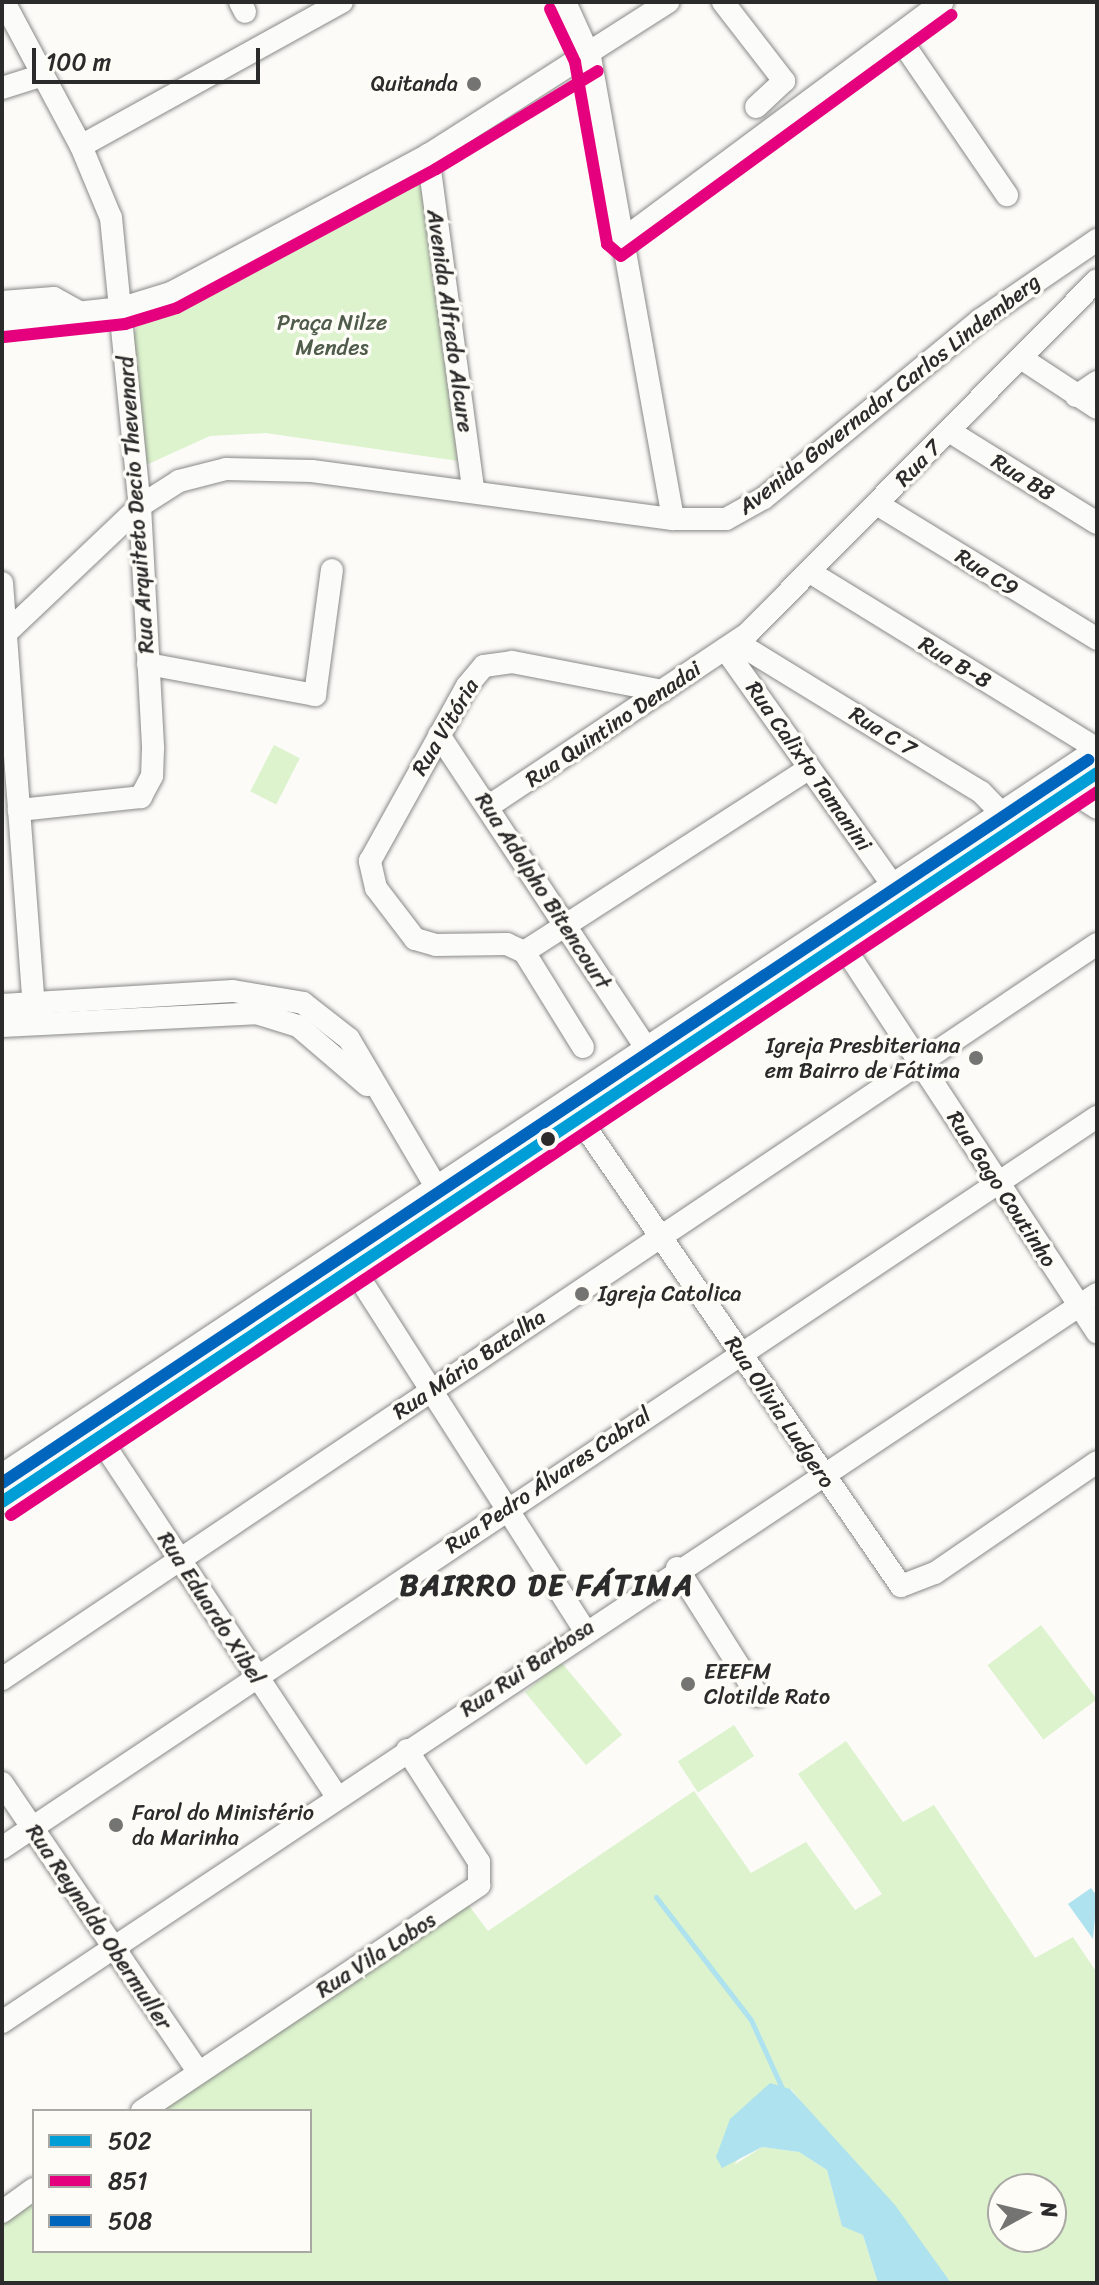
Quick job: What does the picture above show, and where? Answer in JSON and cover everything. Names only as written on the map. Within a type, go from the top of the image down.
[{"type":"street","name":"Rua Arquiteto Decio Thevenard","points":[[4,2],[81,146],[111,218],[140,506],[153,765],[146,791],[127,801],[19,810]]},
{"type":"street","points":[[81,146],[342,2]]},
{"type":"street","points":[[565,2],[590,57],[673,519]]},
{"type":"street","points":[[2,321],[122,308],[192,283],[428,155],[590,57],[668,2]]},
{"type":"street","points":[[723,2],[784,81],[756,107]]},
{"type":"street","points":[[622,240],[942,2]]},
{"type":"street","points":[[898,36],[1007,195]]},
{"type":"street","points":[[2,88],[43,75]]},
{"type":"street","name":"Avenida Alfredo Alcure","points":[[428,155],[473,488]]},
{"type":"street","name":"Avenida Governador Carlos Lindemberg","points":[[473,488],[673,519],[712,521],[753,506],[980,320],[1097,240]]},
{"type":"street","name":"Rua 7","points":[[731,645],[813,574],[877,504],[1024,360],[1097,280]]},
{"type":"street","points":[[2,302],[54,298],[79,312]]},
{"type":"street","points":[[1024,360],[1097,408]]},
{"type":"street","points":[[1076,396],[1097,382]]},
{"type":"street","name":"Rua B8","points":[[949,431],[1097,523]]},
{"type":"street","points":[[5,634],[140,506],[179,481],[226,469],[473,488]]},
{"type":"street","name":"Rua C9","points":[[877,504],[1097,639]]},
{"type":"street","points":[[148,664],[315,695],[332,570]]},
{"type":"street","name":"Rua B-8","points":[[813,574],[1097,749]]},
{"type":"street","points":[[2,583],[35,1013]]},
{"type":"street","name":"Rua Quintino Denadai","points":[[489,806],[731,645]]},
{"type":"street","name":"Rua Calixto Tamanini","points":[[731,645],[809,768],[892,884]]},
{"type":"street","name":"Rua C 7","points":[[731,645],[1004,809]]},
{"type":"street","name":"Rua Vitória","points":[[524,952],[507,944],[422,943],[389,909],[372,879],[371,855],[475,673],[493,663],[662,691]]},
{"type":"street","name":"Rua Adolpho Bitencourt","points":[[439,735],[489,806],[646,1048]]},
{"type":"street","points":[[2,1502],[579,1118],[836,935],[892,884],[1097,749]]},
{"type":"street","points":[[583,1047],[524,952],[809,768]]},
{"type":"street","points":[[2,1475],[435,1185],[646,1048],[1003,836],[1097,773]]},
{"type":"street","points":[[1071,791],[1097,808]]},
{"type":"street","points":[[1003,836],[1004,809]]},
{"type":"street","name":"Rua Gago Coutinho","points":[[836,935],[998,1184],[1088,1300],[1097,1332]]},
{"type":"street","name":"Rua Mário Batalha","points":[[2,1679],[1097,944]]},
{"type":"street","points":[[2,1026],[35,1013],[204,992],[279,995],[330,1019],[349,1039],[377,1094],[435,1185]]},
{"type":"street","points":[[2,1005],[35,1013]]},
{"type":"street","name":"Rua Pedro Álvares Cabral","points":[[2,1848],[739,1352],[1097,1117]]},
{"type":"street","name":"Rua Olivia Ludgero","points":[[579,1118],[901,1586],[935,1573],[1097,1462]]},
{"type":"street","points":[[348,1245],[349,1270],[584,1629]]},
{"type":"street","name":"Rua Rui Barbosa","points":[[2,2022],[113,1950],[584,1629],[1088,1300]]},
{"type":"street","name":"Rua Eduardo Xibel","points":[[86,1417],[337,1797]]},
{"type":"street","points":[[677,1568],[758,1696]]},
{"type":"street","name":"Rua Vila Lobos","points":[[145,2109],[479,1885],[479,1862],[407,1750]]},
{"type":"street","name":"Rua Reynaldo Obermuller","points":[[2,1783],[198,2071]]},
{"type":"street","points":[[2,2212],[32,2190]]},
{"type":"green space","name":"Praça Nilze Mendes","points":[[404,172],[419,172],[458,461],[266,433],[210,436],[146,465],[133,336],[139,323]]},
{"type":"green space","points":[[274,745],[300,758],[276,804],[250,791]]},
{"type":"green space","points":[[1041,1625],[1097,1699],[1043,1740],[987,1665]]},
{"type":"green space","points":[[561,1662],[622,1735],[586,1765],[525,1692]]},
{"type":"green space","points":[[734,1725],[754,1756],[698,1793],[678,1761]]},
{"type":"green space","points":[[846,1741],[903,1822],[934,1805],[1035,1958],[1073,1937],[1097,1973],[1097,2283],[951,2283],[791,2089],[734,2165],[762,2147],[799,2152],[827,2170],[842,2225],[863,2235],[878,2283],[2,2283],[2,2219],[32,2199],[32,2253],[312,2253],[312,2109],[164,2109],[467,1903],[488,1931],[694,1791],[751,1873],[806,1842],[855,1910],[882,1894],[798,1774]]},
{"type":"water","points":[[1091,1888],[1097,1896],[1093,1939],[1068,1904]]},
{"type":"water","points":[[770,2083],[790,2089],[895,2205],[951,2283],[878,2283],[863,2235],[842,2226],[827,2170],[799,2152],[762,2147],[722,2168],[716,2157],[730,2119]]},
{"type":"waterway","points":[[656,1897],[751,2020],[782,2088]]},
{"type":"transit line","name":"851","points":[[550,9],[575,62],[607,244],[621,256],[952,15]]},
{"type":"transit line","name":"851","points":[[4,337],[125,324],[177,308],[436,169],[598,71]]},
{"type":"transit line","name":"508","points":[[2,1483],[1088,760]]},
{"type":"transit line","name":"502","points":[[2,1502],[1097,773]]},
{"type":"transit line","name":"851","points":[[11,1515],[1097,792]]},
{"type":"place","name":"Quitanda","points":[[474,84]]},
{"type":"place","name":"Igreja Presbiteriana em Bairro de Fátima","points":[[976,1058]]},
{"type":"place","name":"Igreja Catolica","points":[[582,1294]]},
{"type":"place","name":"EEEFM Clotilde Rato","points":[[688,1684]]},
{"type":"place","name":"Farol do Ministério da Marinha","points":[[116,1825]]},
{"type":"district","name":"BAIRRO DE FÁTIMA","points":[[547,1585]]}]
